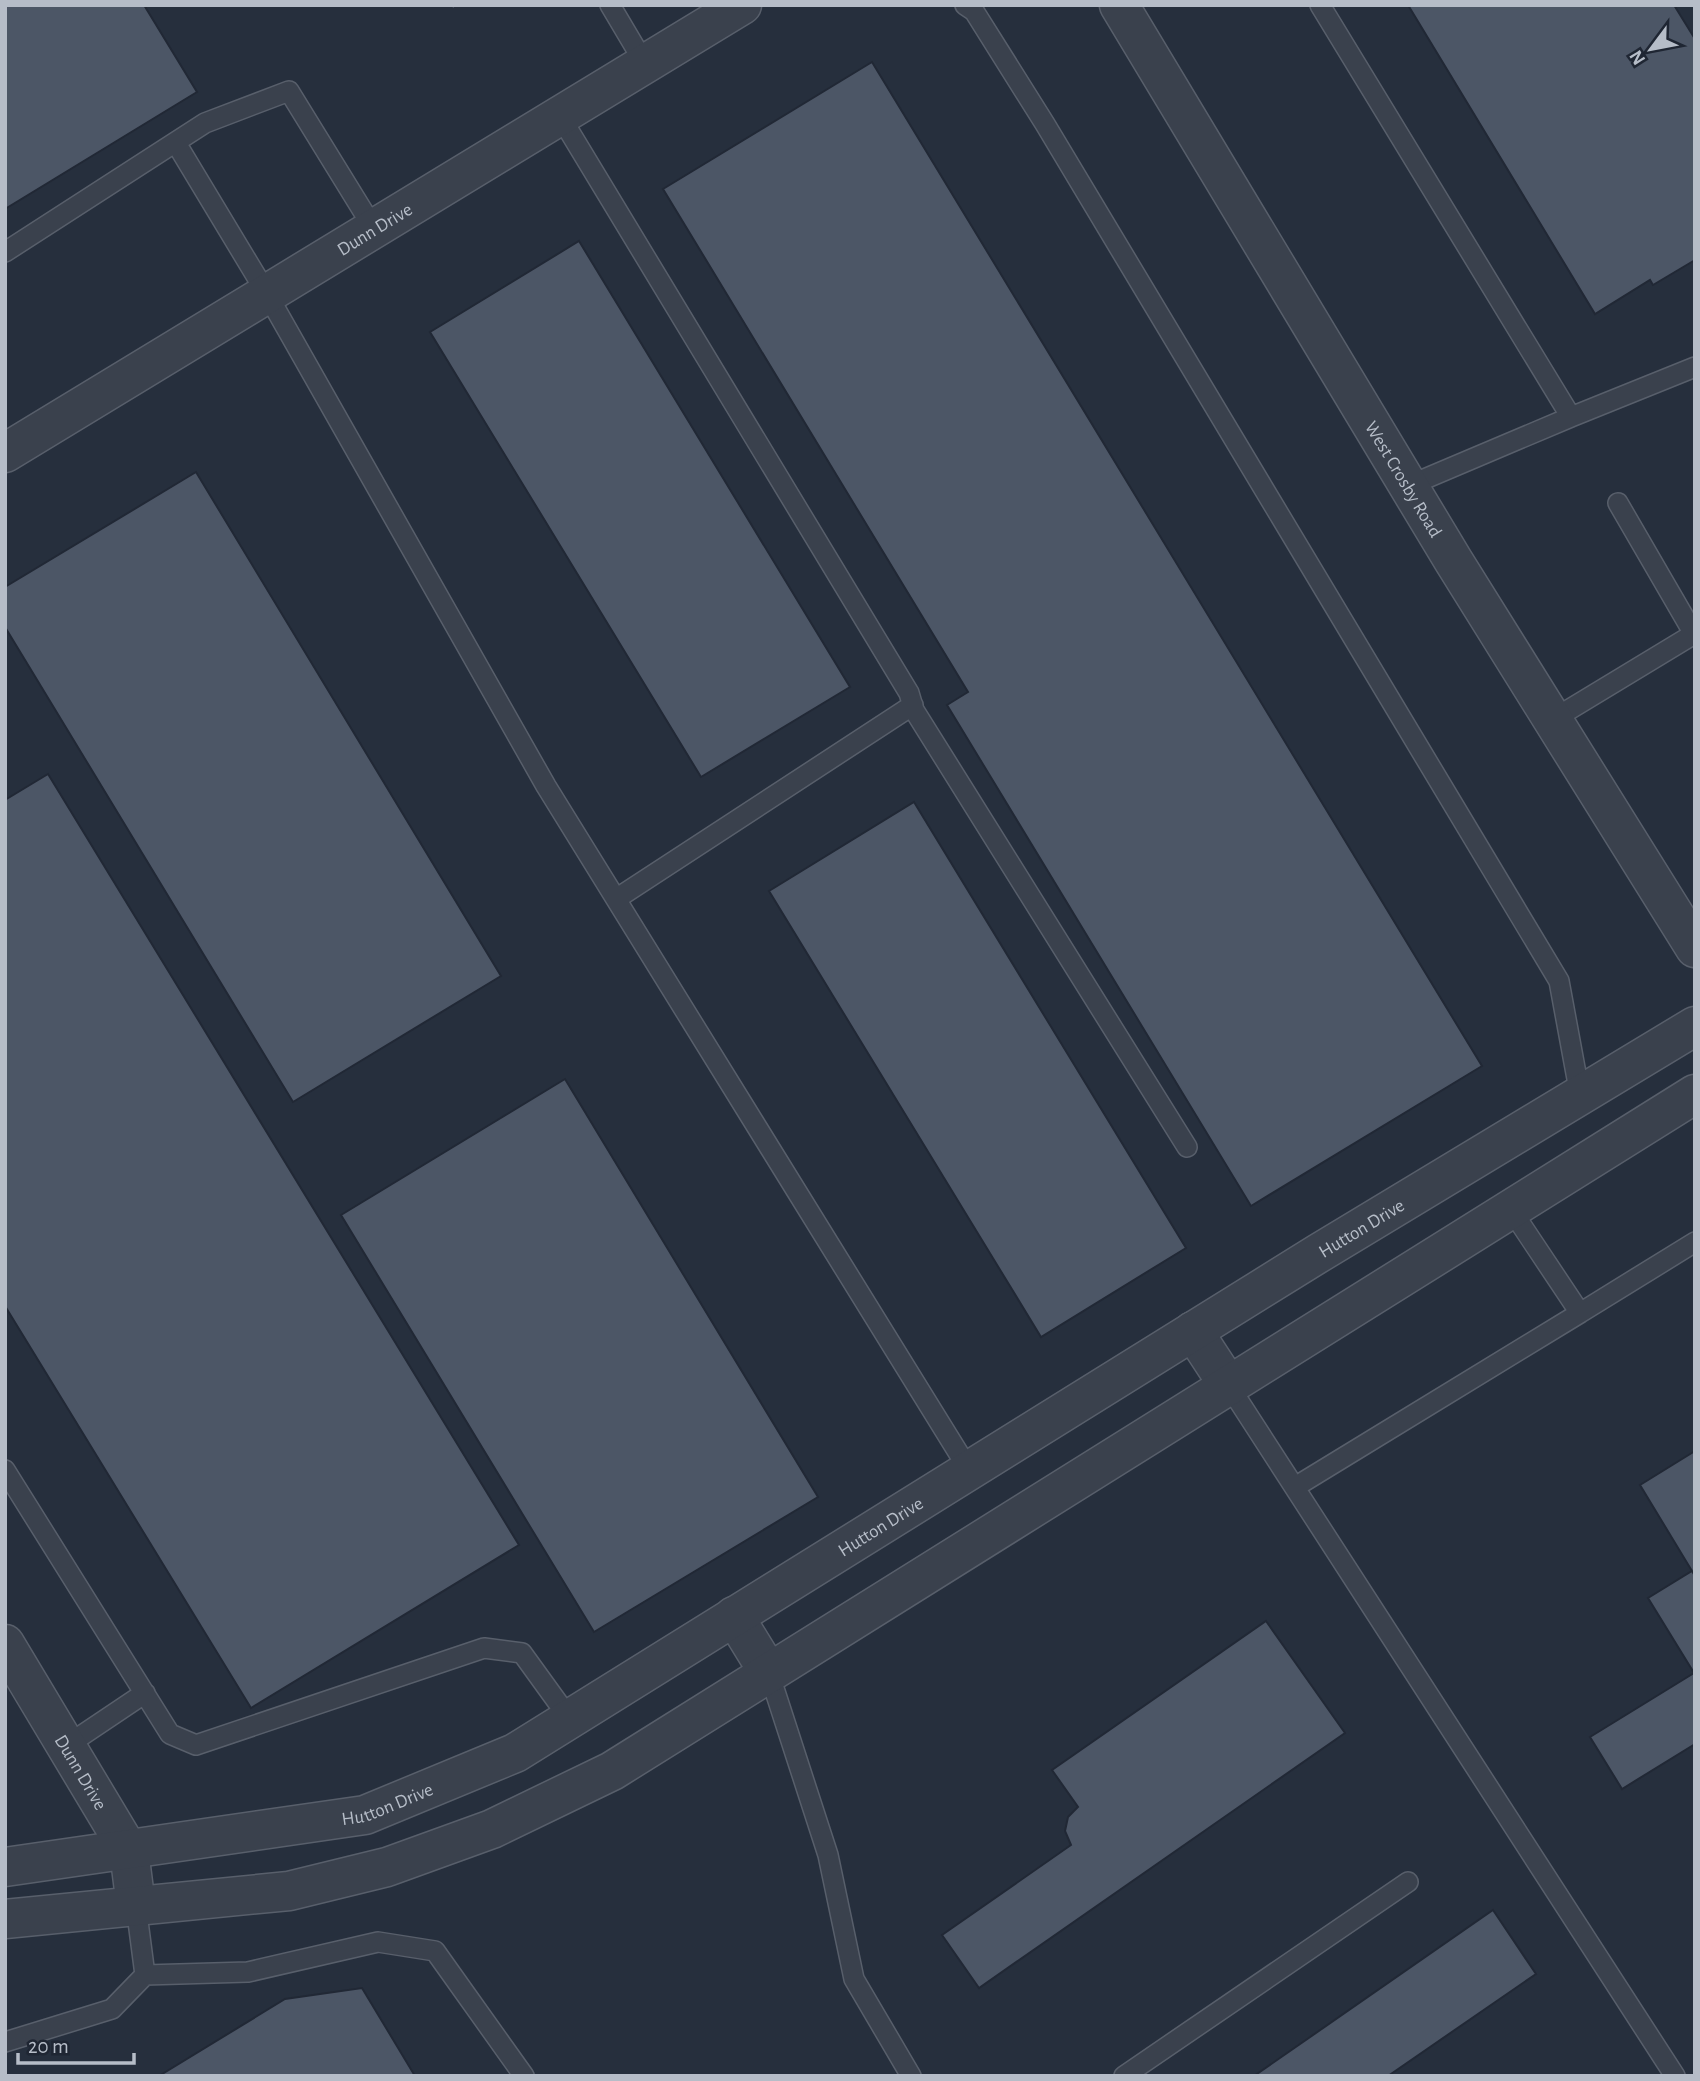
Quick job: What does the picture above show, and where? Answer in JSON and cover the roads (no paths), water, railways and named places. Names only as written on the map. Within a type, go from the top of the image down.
[{"type":"street","name":"Dunn Drive","points":[[5,453],[742,5]]},
{"type":"street","name":"West Crosby Road","points":[[1119,5],[1408,486],[1695,948]]},
{"type":"street","name":"Hutton Drive","points":[[5,1867],[365,1815],[515,1753],[1193,1331],[1695,1026]]},
{"type":"street","points":[[5,1919],[289,1891],[387,1867],[492,1829],[612,1771],[1695,1094]]},
{"type":"street","points":[[1193,1331],[1229,1385]]},
{"type":"street","points":[[734,1616],[769,1672]]},
{"type":"street","name":"Dunn Drive","points":[[5,1644],[129,1851],[136,1906]]},
{"type":"lane","points":[[610,5],[645,64]]},
{"type":"lane","points":[[965,5],[974,11],[1045,124],[1559,981],[1580,1095]]},
{"type":"lane","points":[[1320,5],[1571,417]]},
{"type":"lane","points":[[5,252],[205,123],[289,91],[374,229]]},
{"type":"lane","points":[[560,116],[909,693],[913,705],[1187,1147]]},
{"type":"lane","points":[[176,143],[267,294],[546,786],[969,1470]]},
{"type":"lane","points":[[1408,486],[1695,367]]},
{"type":"lane","points":[[1552,720],[1694,635],[1618,503]]},
{"type":"lane","points":[[616,900],[913,705]]},
{"type":"lane","points":[[1510,1208],[1580,1314]]},
{"type":"lane","points":[[1295,1487],[1695,1242]]},
{"type":"lane","points":[[1229,1385],[1675,2076]]},
{"type":"lane","points":[[5,1469],[170,1734],[196,1745],[484,1648],[522,1653],[569,1718]]},
{"type":"lane","points":[[769,1672],[828,1855],[854,1979],[911,2076]]},
{"type":"lane","points":[[66,1746],[145,1693]]},
{"type":"lane","points":[[1124,2076],[1408,1882]]},
{"type":"lane","points":[[136,1906],[145,1975]]},
{"type":"lane","points":[[5,2042],[112,2009],[145,1975],[248,1972],[378,1942],[435,1951],[524,2076]]}]
